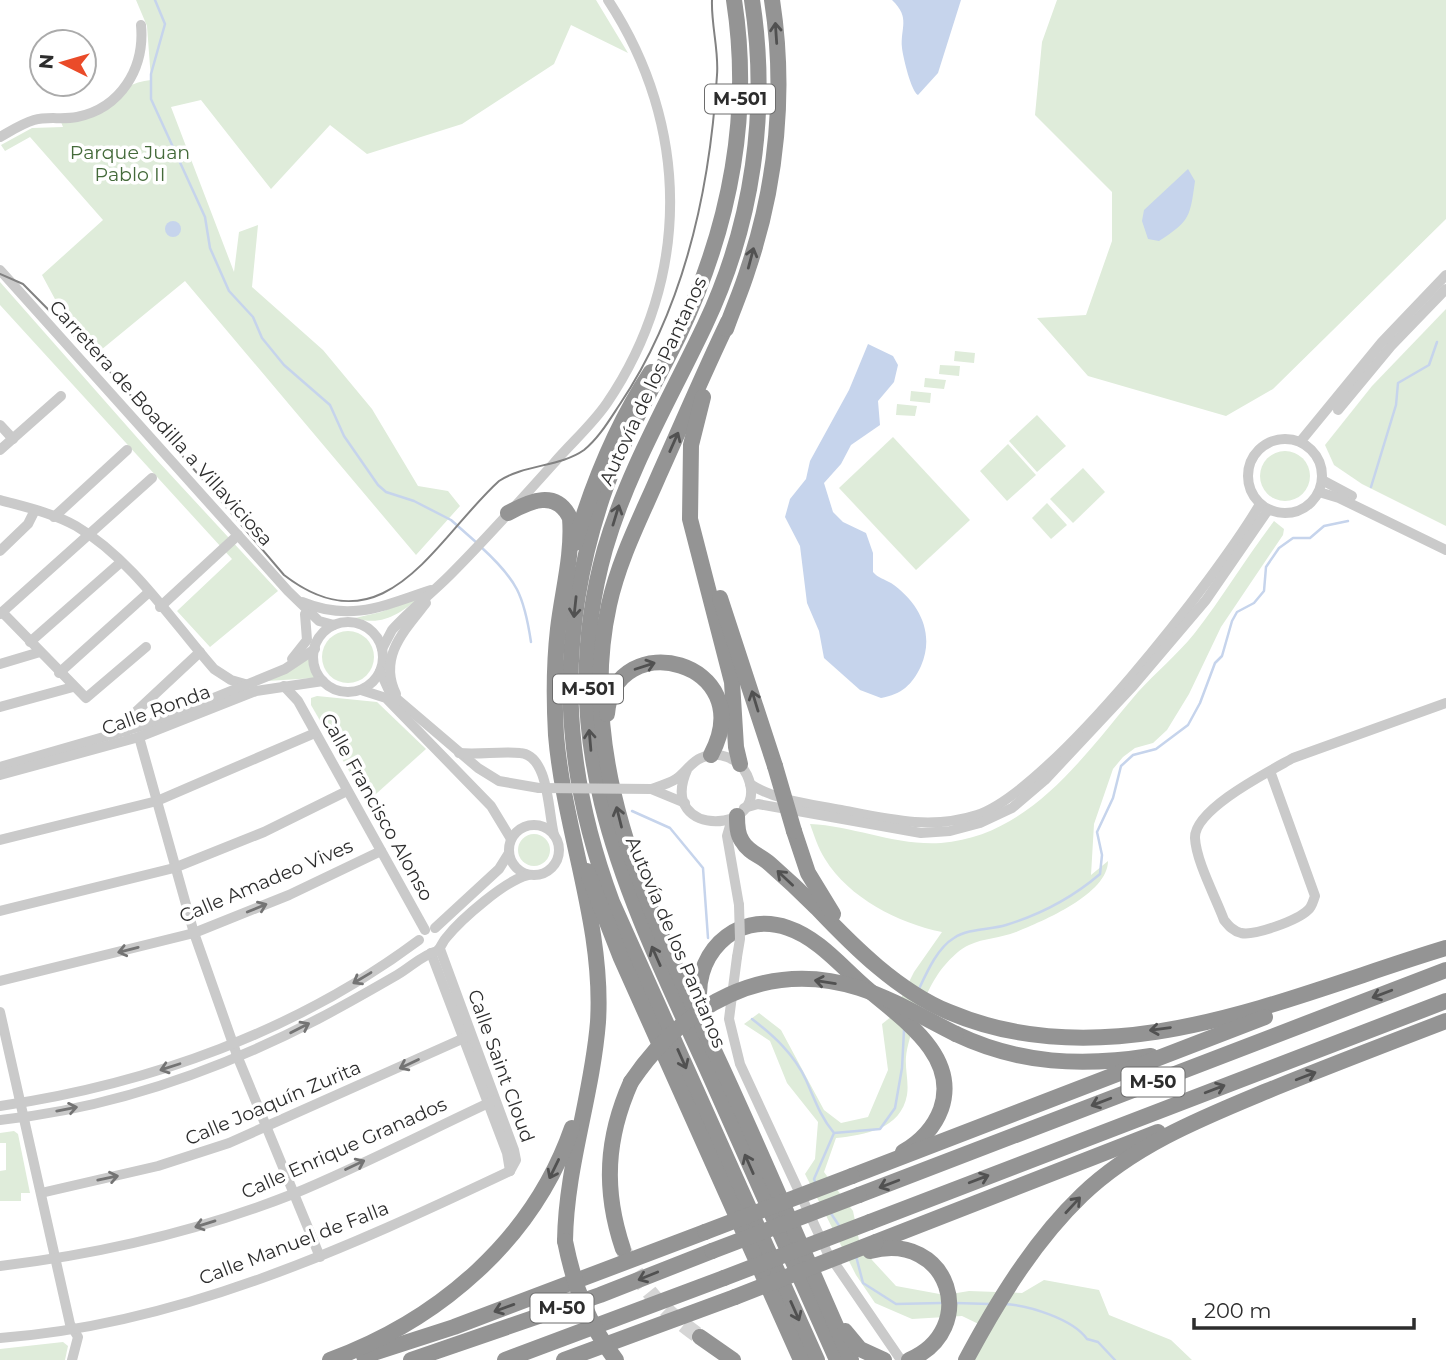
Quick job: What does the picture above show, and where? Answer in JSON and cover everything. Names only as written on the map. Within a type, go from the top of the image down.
[{"type":"highway","name":"Autovía de los Pantanos","points":[[734,0],[741,81],[737,153],[712,254],[681,330],[603,495],[586,549],[576,595],[569,655],[569,713],[573,756],[595,855],[612,902],[817,1360]]},
{"type":"highway","name":"Autovía de los Pantanos","points":[[752,0],[760,78],[752,177],[741,224],[707,321],[619,504],[604,553],[595,600],[588,657],[588,710],[601,806],[628,892],[837,1360]]},
{"type":"highway","points":[[772,0],[779,78],[777,131],[761,221],[749,268],[728,322],[623,556],[612,593],[602,649],[602,724],[615,799],[634,866],[851,1360]]},
{"type":"highway","points":[[728,322],[699,410],[691,444],[690,519],[732,682],[736,747],[740,765]]},
{"type":"highway","points":[[564,584],[592,489],[611,444],[640,388],[681,330]]},
{"type":"highway","points":[[690,474],[701,541],[808,873],[824,902],[870,958]]},
{"type":"highway","points":[[508,513],[532,500],[552,500],[568,512],[571,530],[555,680],[562,781],[598,980],[593,1059],[588,1097],[570,1169],[565,1241],[572,1276],[583,1308],[599,1338],[616,1360]]},
{"type":"highway","points":[[606,741],[612,694],[624,676],[638,667],[666,662],[695,670],[713,688],[721,722],[711,755]]},
{"type":"highway","points":[[562,781],[588,873],[621,958],[802,1360]]},
{"type":"highway","points":[[738,814],[741,841],[769,863],[853,946],[902,984],[947,1012],[1012,1032],[1079,1037],[1121,1035],[1203,1024],[1258,1010],[1390,963],[1442,949]]},
{"type":"highway","points":[[706,1034],[698,996],[699,975],[706,957],[729,933],[750,924],[771,923],[812,940],[923,1039],[935,1054],[945,1086],[938,1116],[922,1139],[868,1170]]},
{"type":"highway","name":"M-50","points":[[348,1360],[454,1327],[1442,949]]},
{"type":"highway","name":"M-50","points":[[411,1360],[600,1295],[1446,970]]},
{"type":"highway","points":[[623,1249],[610,1201],[609,1164],[614,1128],[631,1082],[654,1049],[690,1016],[730,994],[778,981],[807,979],[857,988],[886,998],[956,1034],[1009,1054],[1050,1062],[1121,1060],[1192,1045]]},
{"type":"highway","name":"M-50","points":[[505,1360],[1446,1000]]},
{"type":"highway","points":[[955,1360],[1029,1257],[1083,1194],[1124,1161],[1162,1138],[1242,1101],[1446,1021]]},
{"type":"highway","points":[[330,1360],[398,1331],[437,1307],[472,1278],[518,1227],[545,1187],[568,1139],[593,1059]]},
{"type":"highway","name":"M-50","points":[[735,1297],[1242,1101]]},
{"type":"highway","points":[[564,1360],[735,1297],[761,1292],[861,1255],[891,1248],[905,1249],[934,1264],[949,1297],[944,1329],[936,1343],[909,1360]]},
{"type":"highway","points":[[966,1360],[1017,1274]]},
{"type":"highway","points":[[829,1305],[853,1342],[878,1358]]},
{"type":"highway","points":[[700,1337],[733,1360]]},
{"type":"street","points":[[361,690],[376,679],[387,637],[403,618],[491,533],[606,404],[643,336],[658,293],[665,260],[670,221],[670,173],[660,112],[638,50],[608,0]]},
{"type":"street","points":[[3,133],[37,119],[72,118],[90,113],[115,98],[129,82],[139,60],[141,25]]},
{"type":"street","name":"Carretera de Boadilla a Villaviciosa","points":[[0,270],[296,599],[319,621],[334,625]]},
{"type":"street","points":[[1300,442],[1382,342],[1446,275]]},
{"type":"street","points":[[1310,449],[1321,430],[1391,346],[1446,289]]},
{"type":"street","points":[[0,450],[61,396]]},
{"type":"street","points":[[0,425],[13,439]]},
{"type":"street","points":[[1283,439],[1300,442],[1310,449],[1321,468],[1322,480],[1318,492],[1308,505],[1296,512],[1281,513],[1264,507],[1248,481],[1252,459],[1270,442],[1283,439]]},
{"type":"street","points":[[54,517],[127,450]]},
{"type":"street","points":[[146,647],[89,698],[73,687],[1,613],[152,478]]},
{"type":"street","points":[[1322,480],[1446,542]]},
{"type":"street","points":[[1318,492],[1339,498],[1446,550]]},
{"type":"street","points":[[0,499],[54,517],[89,535],[121,562],[200,652],[216,674],[219,695]]},
{"type":"street","points":[[380,671],[386,688],[413,713],[459,753],[499,781],[539,788],[651,789],[668,783],[702,757],[711,755],[732,758],[740,765],[750,784],[763,792],[804,803],[922,823],[950,822],[979,814],[1008,800],[1092,719],[1194,600],[1264,507]]},
{"type":"street","points":[[710,823],[758,804],[921,833],[950,831],[980,824],[1012,808],[1045,780],[1133,686],[1206,600],[1264,507]]},
{"type":"street","points":[[0,551],[28,524],[35,510]]},
{"type":"street","points":[[160,607],[238,535]]},
{"type":"street","points":[[30,642],[121,562]]},
{"type":"street","points":[[296,599],[323,610],[357,612],[438,587]]},
{"type":"street","points":[[399,700],[389,675],[393,649],[438,587]]},
{"type":"street","points":[[59,673],[148,593]]},
{"type":"street","name":"Carretera de Boadilla a Villaviciosa","points":[[296,599],[305,614],[316,644]]},
{"type":"street","points":[[273,673],[304,645],[308,631],[305,614]]},
{"type":"street","points":[[403,618],[386,626],[365,627],[350,622],[334,625],[316,644],[315,666],[323,681],[345,692],[361,690],[386,698],[413,713]]},
{"type":"street","points":[[365,627],[379,640],[382,649]]},
{"type":"street","name":"Calle Ronda","points":[[0,767],[126,732],[273,673],[316,644]]},
{"type":"street","points":[[126,732],[125,722],[200,652]]},
{"type":"street","points":[[0,664],[40,653]]},
{"type":"street","points":[[216,674],[240,686]]},
{"type":"street","name":"Calle Ronda","points":[[0,775],[139,737],[240,696],[323,681]]},
{"type":"street","name":"Calle Francisco Alonso","points":[[298,701],[300,684]]},
{"type":"street","name":"Calle Francisco Alonso","points":[[284,686],[298,701],[347,791],[430,929],[436,949]]},
{"type":"street","points":[[0,707],[73,687]]},
{"type":"street","points":[[386,698],[491,806],[511,839]]},
{"type":"street","points":[[1270,771],[1315,896],[1310,909],[1301,915],[1260,932],[1244,934],[1234,930],[1224,920],[1195,841],[1195,832],[1203,819],[1235,792],[1270,771],[1293,758],[1446,703]]},
{"type":"street","points":[[0,839],[157,802],[314,733]]},
{"type":"street","points":[[139,737],[194,933],[239,1058],[320,1256]]},
{"type":"street","points":[[0,1120],[24,1118],[132,1095],[239,1058],[337,1009],[399,974],[436,949],[506,884],[528,875],[542,874],[553,867],[559,854],[542,769],[533,758],[522,753],[459,753]]},
{"type":"street","points":[[687,770],[683,780],[685,803],[691,812],[710,823],[724,839],[729,851]]},
{"type":"street","points":[[750,784],[738,814],[727,828],[739,905],[740,939],[729,1019],[740,1064],[827,1252],[901,1360]]},
{"type":"street","points":[[651,789],[685,803]]},
{"type":"street","points":[[0,911],[174,868],[264,831],[347,791]]},
{"type":"street","points":[[0,1106],[129,1080],[234,1044],[330,996],[419,940],[499,869],[509,853],[511,839],[519,829],[531,825],[544,827],[554,835]]},
{"type":"street","name":"Calle Amadeo Vives","points":[[0,981],[194,933],[289,895],[382,851]]},
{"type":"street","points":[[509,853],[517,869],[528,875]]},
{"type":"street","points":[[419,940],[422,948],[436,949]]},
{"type":"street","name":"Calle Saint Cloud","points":[[436,949],[492,1102],[514,1150],[516,1160],[510,1171]]},
{"type":"street","points":[[0,1012],[56,1259],[78,1341],[72,1360]]},
{"type":"street","name":"Calle Joaquín Zurita","points":[[41,1193],[158,1166],[267,1128],[467,1037]]},
{"type":"street","name":"Calle Enrique Granados","points":[[0,1266],[56,1259],[177,1233],[293,1194],[492,1102]]},
{"type":"street","name":"Calle Manuel de Falla","points":[[0,1338],[117,1320],[219,1293],[320,1256],[510,1171]]},
{"type":"green space","name":"Parque Juan Pablo II","points":[[136,0],[596,0],[628,53],[571,25],[554,64],[462,124],[367,154],[330,125],[271,189],[201,100],[171,107],[234,272],[239,232],[258,225],[252,287],[323,350],[372,409],[418,486],[448,491],[460,506],[416,555],[185,281],[101,350],[56,301],[42,275],[103,220],[30,137],[5,151],[1,145],[32,128],[63,127],[61,122],[85,114],[127,87],[151,80],[147,26]]},
{"type":"green space","points":[[1057,0],[1446,0],[1446,219],[1273,389],[1226,416],[1088,376],[1037,318],[1086,315],[1112,241],[1112,192],[1035,115],[1042,42]]},
{"type":"green space","points":[[0,282],[156,459],[278,591],[210,647],[177,611],[232,559],[0,305]]},
{"type":"green space","points":[[1446,309],[1446,526],[1362,484],[1334,465],[1325,445],[1372,386]]},
{"type":"green space","points":[[955,351],[975,353],[974,363],[954,361]]},
{"type":"green space","points":[[940,365],[960,366],[959,376],[939,374]]},
{"type":"green space","points":[[925,378],[946,380],[944,389],[924,387]]},
{"type":"green space","points":[[911,391],[931,393],[930,403],[910,401]]},
{"type":"green space","points":[[897,404],[917,406],[915,416],[896,415]]},
{"type":"green space","points":[[1037,415],[1066,446],[1037,472],[1009,441]]},
{"type":"green space","points":[[893,437],[970,520],[916,570],[839,488]]},
{"type":"green space","points":[[1008,444],[1036,475],[1007,501],[980,471]]},
{"type":"green space","points":[[1285,451],[1303,458],[1310,476],[1303,494],[1285,501],[1267,494],[1260,476],[1267,458]]},
{"type":"green space","points":[[1083,468],[1105,492],[1073,523],[1050,499]]},
{"type":"green space","points":[[1047,503],[1067,525],[1051,539],[1032,518]]},
{"type":"green space","points":[[1274,521],[1284,529],[1283,535],[1221,627],[1189,694],[1167,730],[1153,743],[1135,748],[1113,769],[1094,824],[1091,875],[1108,861],[1105,873],[1086,895],[1072,905],[1016,932],[969,945],[950,959],[932,983],[911,1035],[906,1057],[907,1095],[903,1106],[890,1123],[880,1128],[836,1138],[824,1172],[853,1211],[859,1240],[872,1260],[896,1286],[945,1295],[969,1291],[1022,1293],[1044,1280],[1099,1290],[1109,1315],[1171,1340],[1192,1360],[973,1360],[989,1329],[962,1316],[912,1319],[875,1303],[856,1275],[805,1174],[815,1159],[818,1122],[787,1083],[770,1041],[744,1024],[759,1013],[781,1030],[824,1110],[841,1123],[868,1117],[888,1070],[882,1024],[892,1016],[914,972],[942,932],[892,915],[847,886],[825,859],[810,824],[908,842],[941,843],[973,837],[1002,825],[1029,808],[1076,765],[1138,692],[1194,634]]},
{"type":"green space","points":[[422,596],[391,617],[374,621],[355,618],[381,612]]},
{"type":"green space","points":[[348,631],[358,633],[366,639],[372,647],[372,667],[366,675],[358,681],[348,683],[338,681],[330,675],[324,667],[322,657],[324,647],[330,639],[338,633]]},
{"type":"green space","points":[[310,655],[315,678],[267,681]]},
{"type":"green space","points":[[317,696],[377,702],[426,749],[367,802],[311,705],[311,698]]},
{"type":"green space","points":[[534,834],[546,838],[550,850],[546,862],[534,866],[522,862],[518,850],[522,838]]},
{"type":"green space","points":[[14,1131],[18,1134],[30,1193],[21,1193],[21,1201],[0,1201],[0,1171],[6,1170],[6,1143],[0,1143],[0,1133]]},
{"type":"green space","points":[[63,1342],[68,1346],[65,1360],[0,1360],[0,1349]]},
{"type":"water","points":[[892,0],[961,0],[938,73],[918,95],[910,81],[903,52],[903,18]]},
{"type":"water","points":[[1188,169],[1195,181],[1187,217],[1159,241],[1148,239],[1142,221],[1144,210]]},
{"type":"water","points":[[173,221],[179,223],[179,235],[173,237],[167,235],[165,229],[167,223]]},
{"type":"water","points":[[868,344],[893,356],[898,365],[894,382],[878,401],[880,425],[851,445],[841,464],[824,483],[833,512],[843,522],[866,533],[873,553],[873,572],[910,600],[925,631],[925,654],[914,678],[906,688],[881,698],[860,690],[824,658],[819,631],[807,603],[800,546],[785,517],[790,499],[806,479],[810,461],[849,390]]},
{"type":"waterway","points":[[155,0],[165,24],[151,74],[151,99],[205,217],[210,248],[229,291],[253,317],[262,338],[284,365],[330,405],[344,436],[378,485],[386,492],[414,501],[451,520],[477,543]]},
{"type":"waterway","points":[[1371,487],[1396,405],[1398,383],[1429,365],[1437,342]]},
{"type":"waterway","points":[[918,991],[937,955],[954,938],[966,932],[1000,927],[1032,916],[1067,898],[1100,874],[1102,855],[1097,832],[1113,798],[1121,766],[1133,755],[1156,749],[1188,725],[1200,703],[1215,663],[1222,656],[1232,621],[1237,612],[1254,603],[1264,591],[1266,567],[1279,548],[1293,538],[1310,538],[1324,526],[1348,521]]},
{"type":"waterway","points":[[481,547],[503,569],[517,589],[531,642]]},
{"type":"waterway","points":[[632,811],[670,828],[703,868],[708,938]]},
{"type":"waterway","points":[[752,1019],[776,1039],[796,1062],[821,1114],[834,1133],[814,1179],[816,1184]]},
{"type":"waterway","points":[[834,1133],[880,1129],[895,1108],[902,1068],[904,1030]]},
{"type":"waterway","points":[[830,1212],[840,1227]]},
{"type":"waterway","points":[[856,1256],[863,1283],[896,1304],[941,1303]]},
{"type":"waterway","points":[[955,1303],[990,1304]]},
{"type":"waterway","points":[[1004,1304],[1037,1310],[1061,1319],[1087,1339],[1098,1342],[1115,1360]]},
{"type":"tunnel","points":[[624,1251],[647,1289],[675,1318],[700,1337]]},
{"type":"tram line","points":[[0,274],[23,284],[116,378],[284,575],[320,596],[351,601],[380,595],[406,579],[499,481],[520,471],[575,456],[584,450],[604,428],[643,367],[677,288],[700,204],[708,161],[717,75],[712,0]]}]
